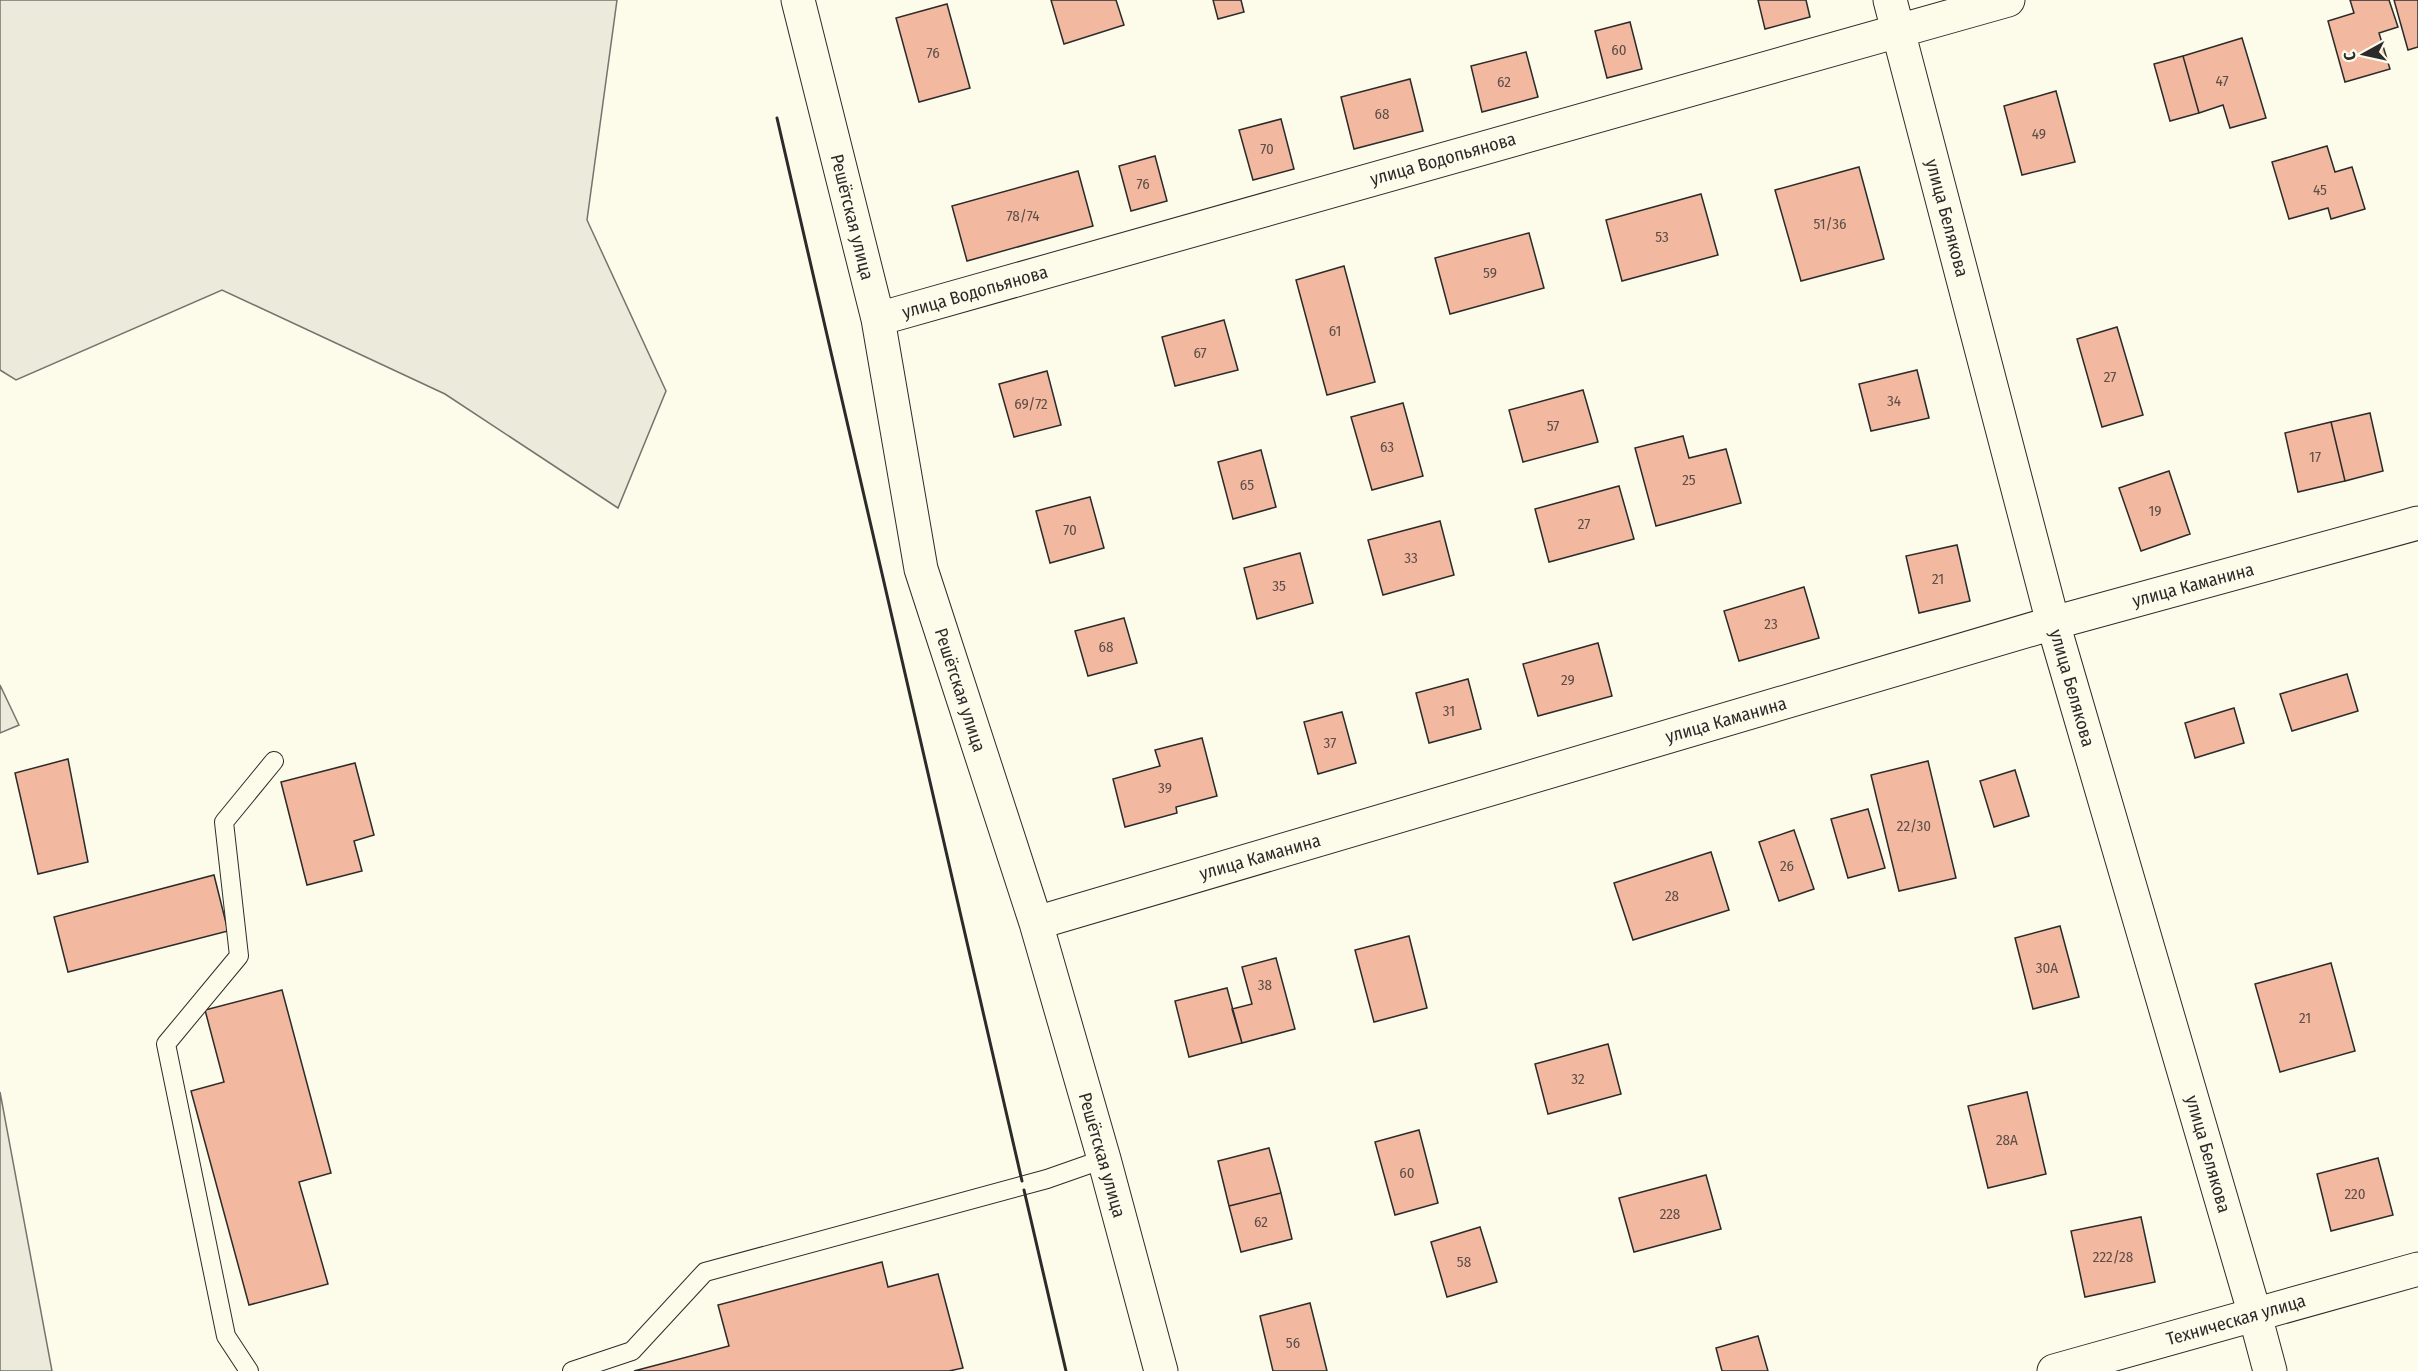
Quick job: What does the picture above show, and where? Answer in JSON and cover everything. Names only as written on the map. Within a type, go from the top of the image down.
[{"type":"street","name":"Решётская улица","points":[[798,0],[878,319],[921,569],[1036,923],[1104,1159],[1161,1371]]},
{"type":"street","name":"улица Белякова","points":[[1890,0],[2053,623],[2270,1371]]},
{"type":"street","name":"улица Водопьянова","points":[[878,319],[2008,0]]},
{"type":"street","name":"улица Каманина","points":[[1036,923],[2053,623],[2418,523]]},
{"type":"street","name":"Техническая улица","points":[[2055,1371],[2418,1269]]},
{"type":"lane","points":[[249,1371],[226,1336],[166,1044],[239,956],[224,822],[274,761]]},
{"type":"lane","points":[[572,1371],[632,1351],[705,1272],[1047,1179],[1104,1159]]},
{"type":"shaded area","points":[[0,0],[617,0],[587,220],[666,391],[618,508],[445,394],[222,290],[16,380],[0,370]]},
{"type":"shaded area","points":[[0,685],[19,725],[0,733]]},
{"type":"shaded area","points":[[0,1092],[52,1371],[0,1371]]},
{"type":"building","points":[[1051,0],[1116,0],[1124,25],[1064,44]]},
{"type":"building","points":[[1213,0],[1241,0],[1244,12],[1218,19]]},
{"type":"building","points":[[1758,0],[1806,0],[1810,17],[1765,29]]},
{"type":"building","points":[[2350,0],[2389,0],[2398,27],[2379,33],[2390,69],[2345,82],[2328,21],[2354,13]]},
{"type":"building","points":[[2394,0],[2418,0],[2418,47],[2408,50]]},
{"type":"building","points":[[947,4],[970,88],[919,102],[896,18]]},
{"type":"building","points":[[1630,22],[1642,69],[1607,78],[1595,31]]},
{"type":"building","points":[[2242,38],[2266,118],[2230,128],[2223,105],[2199,113],[2183,56]]},
{"type":"building","points":[[1526,52],[1538,97],[1482,112],[1471,66]]},
{"type":"building","points":[[2183,56],[2199,113],[2170,121],[2154,64]]},
{"type":"building","points":[[1410,79],[1423,131],[1354,149],[1341,97]]},
{"type":"building","points":[[2056,91],[2075,162],[2022,175],[2004,106]]},
{"type":"building","points":[[1281,119],[1294,169],[1253,180],[1239,130]]},
{"type":"building","points":[[2327,146],[2335,172],[2352,167],[2365,209],[2331,219],[2328,208],[2289,219],[2272,162]]},
{"type":"building","points":[[1155,156],[1167,201],[1131,211],[1119,166]]},
{"type":"building","points":[[1859,167],[1884,259],[1801,281],[1775,190]]},
{"type":"building","points":[[1078,171],[1093,226],[967,261],[952,206]]},
{"type":"building","points":[[1701,194],[1718,255],[1622,281],[1606,220]]},
{"type":"building","points":[[1529,233],[1544,288],[1450,314],[1435,258]]},
{"type":"building","points":[[1344,266],[1375,382],[1327,395],[1296,280]]},
{"type":"building","points":[[1224,320],[1238,370],[1175,386],[1162,337]]},
{"type":"building","points":[[2117,327],[2143,415],[2102,427],[2077,339]]},
{"type":"building","points":[[1917,370],[1929,418],[1871,431],[1859,384]]},
{"type":"building","points":[[1047,371],[1061,425],[1014,437],[999,384]]},
{"type":"building","points":[[1583,390],[1598,442],[1523,462],[1509,410]]},
{"type":"building","points":[[1403,403],[1423,476],[1372,490],[1351,417]]},
{"type":"building","points":[[2370,413],[2383,471],[2345,481],[2331,422]]},
{"type":"building","points":[[2331,422],[2345,481],[2298,492],[2285,433]]},
{"type":"building","points":[[1683,436],[1689,458],[1726,449],[1741,503],[1656,526],[1635,448]]},
{"type":"building","points":[[1261,450],[1276,507],[1233,519],[1218,462]]},
{"type":"building","points":[[2169,471],[2190,534],[2141,551],[2119,488]]},
{"type":"building","points":[[1619,486],[1634,539],[1549,562],[1535,509]]},
{"type":"building","points":[[1090,497],[1104,548],[1050,563],[1036,511]]},
{"type":"building","points":[[1440,521],[1454,575],[1383,595],[1368,540]]},
{"type":"building","points":[[1957,545],[1970,601],[1919,613],[1906,556]]},
{"type":"building","points":[[1300,553],[1313,603],[1257,619],[1244,568]]},
{"type":"building","points":[[1804,587],[1819,638],[1739,661],[1724,611]]},
{"type":"building","points":[[1124,618],[1137,663],[1088,676],[1075,631]]},
{"type":"building","points":[[1598,643],[1612,696],[1538,716],[1523,664]]},
{"type":"building","points":[[2347,674],[2358,711],[2292,731],[2280,694]]},
{"type":"building","points":[[1468,679],[1481,729],[1429,743],[1416,693]]},
{"type":"building","points":[[2234,708],[2244,743],[2195,758],[2185,723]]},
{"type":"building","points":[[1342,712],[1356,763],[1318,774],[1304,722]]},
{"type":"building","points":[[1202,738],[1217,796],[1176,807],[1177,813],[1125,827],[1113,779],[1160,766],[1155,750]]},
{"type":"building","points":[[68,759],[88,862],[38,874],[15,773]]},
{"type":"building","points":[[1928,761],[1956,878],[1899,891],[1871,775]]},
{"type":"building","points":[[355,763],[374,835],[354,841],[362,871],[307,885],[281,782]]},
{"type":"building","points":[[2015,770],[2029,816],[1994,827],[1980,781]]},
{"type":"building","points":[[1868,809],[1885,868],[1848,878],[1831,819]]},
{"type":"building","points":[[1794,830],[1814,889],[1779,901],[1759,842]]},
{"type":"building","points":[[1711,852],[1729,910],[1633,940],[1614,883]]},
{"type":"building","points":[[214,875],[228,931],[68,972],[54,917]]},
{"type":"building","points":[[2060,926],[2079,997],[2033,1009],[2015,938]]},
{"type":"building","points":[[1409,936],[1427,1008],[1374,1022],[1355,950]]},
{"type":"building","points":[[1276,958],[1295,1029],[1242,1043],[1232,1009],[1252,1004],[1242,967]]},
{"type":"building","points":[[2331,963],[2355,1051],[2280,1072],[2255,984]]},
{"type":"building","points":[[1227,988],[1242,1043],[1189,1057],[1175,1001]]},
{"type":"building","points":[[282,990],[331,1173],[299,1182],[328,1284],[249,1305],[191,1091],[224,1082],[205,1010]]},
{"type":"building","points":[[1608,1044],[1621,1094],[1548,1114],[1535,1064]]},
{"type":"building","points":[[2027,1092],[2046,1174],[1988,1188],[1968,1106]]},
{"type":"building","points":[[1419,1130],[1438,1203],[1395,1215],[1375,1142]]},
{"type":"building","points":[[1269,1148],[1281,1193],[1229,1206],[1218,1161]]},
{"type":"building","points":[[2378,1158],[2393,1215],[2331,1231],[2317,1174]]},
{"type":"building","points":[[1706,1175],[1721,1229],[1634,1252],[1619,1198]]},
{"type":"building","points":[[1281,1193],[1292,1239],[1241,1252],[1229,1206]]},
{"type":"building","points":[[2141,1217],[2155,1282],[2085,1297],[2071,1231]]},
{"type":"building","points":[[1480,1227],[1497,1282],[1447,1297],[1431,1242]]},
{"type":"building","points":[[882,1262],[888,1287],[938,1274],[963,1368],[949,1371],[634,1371],[729,1346],[718,1305]]},
{"type":"building","points":[[1310,1303],[1327,1371],[1273,1371],[1260,1316]]},
{"type":"building","points":[[1758,1336],[1768,1371],[1722,1371],[1716,1348]]},
{"type":"wall","points":[[777,118],[1022,1181]]},
{"type":"wall","points":[[1024,1190],[1066,1371]]}]
